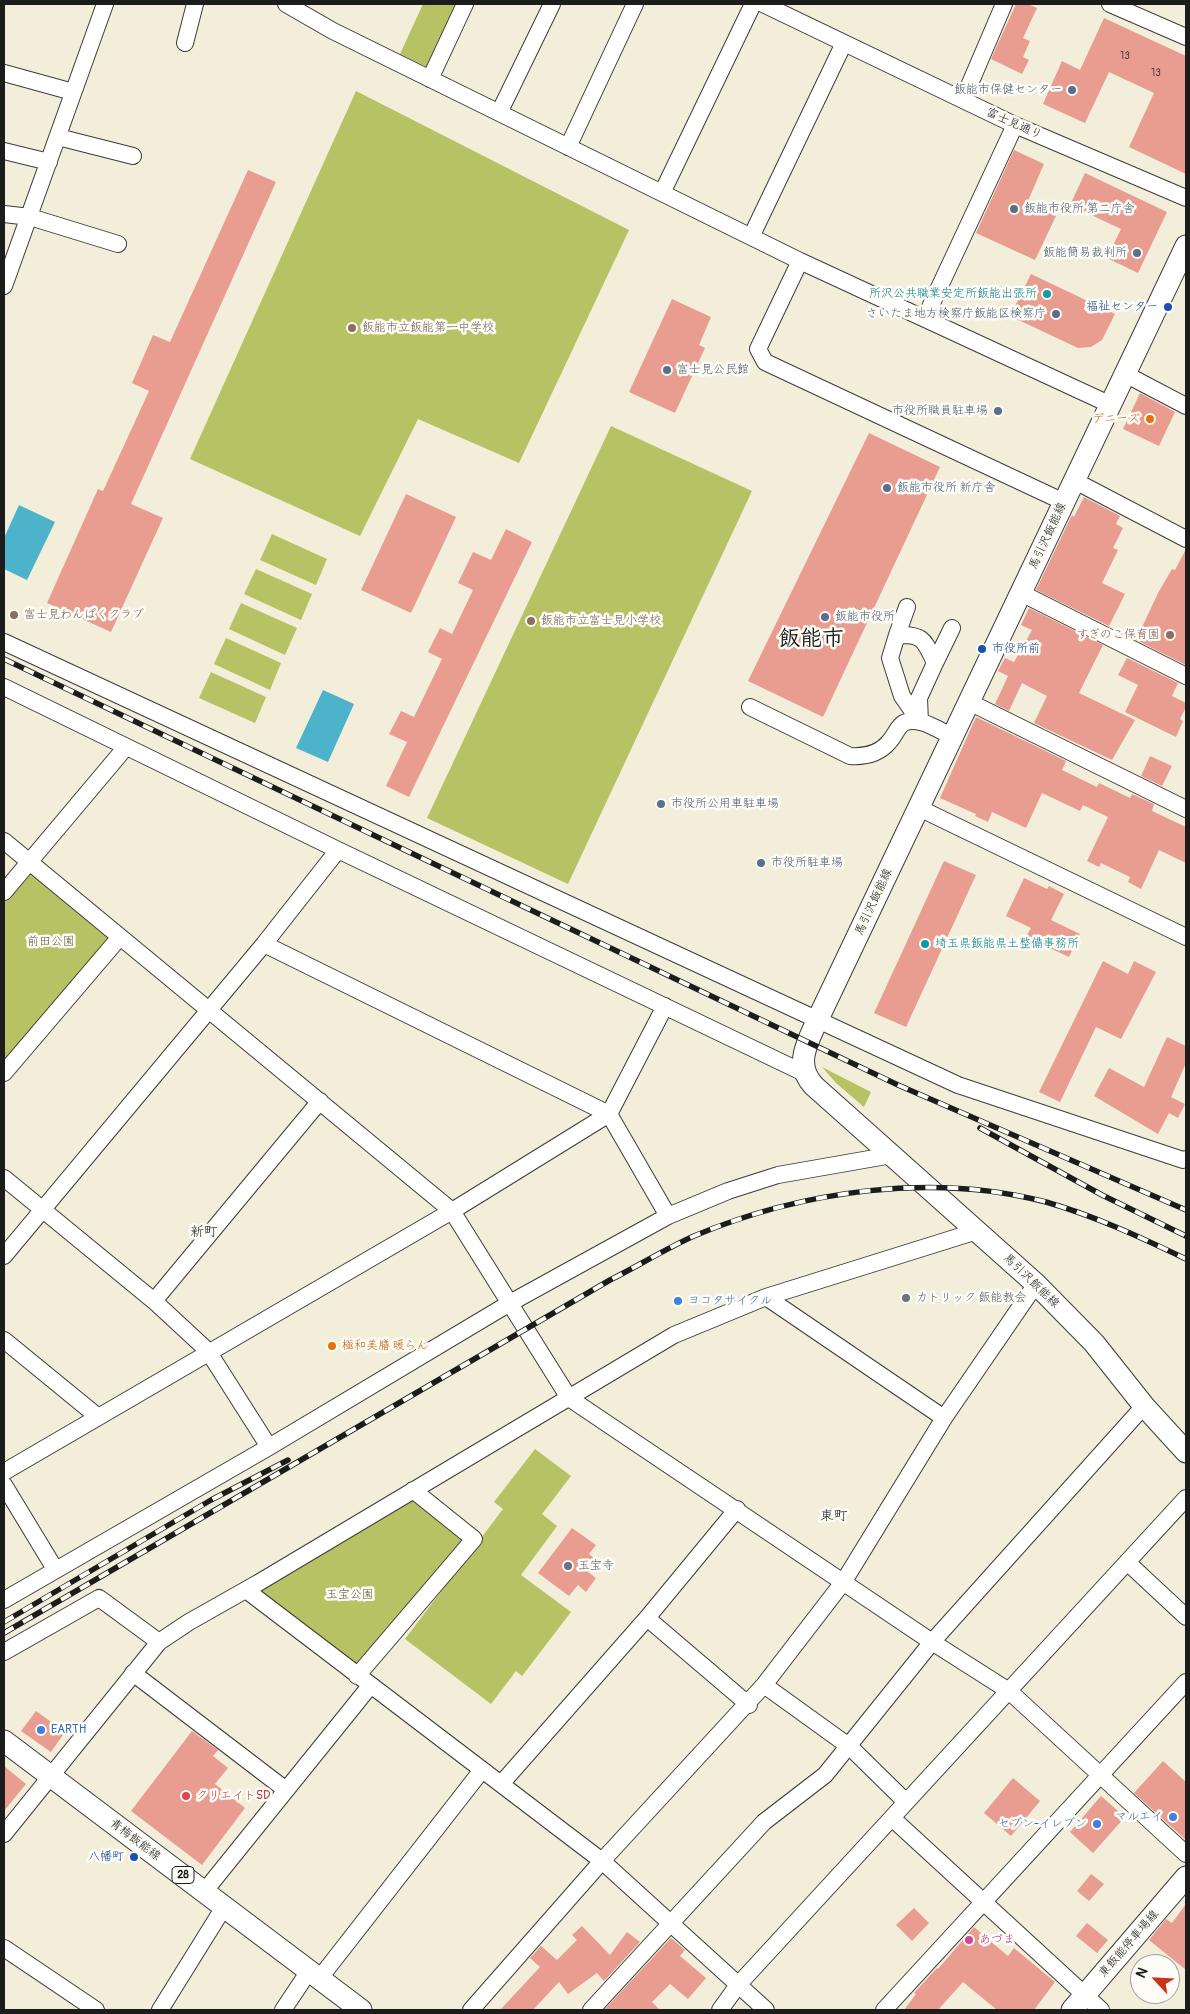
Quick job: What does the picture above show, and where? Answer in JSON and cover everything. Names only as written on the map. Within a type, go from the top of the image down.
[{"type":"main road","name":"馬引沢飯能線","points":[[1186,246],[1182,268],[1126,374],[1064,502],[803,1056],[804,1073],[814,1086],[1036,1284],[1094,1343],[1144,1406],[1186,1452]]},
{"type":"main road","name":"青梅飯能線","points":[[4,1741],[361,2010]]},
{"type":"main road","name":"東飯能停車場線","points":[[1078,2003],[1186,1877]]},
{"type":"street","points":[[4,286],[105,4]]},
{"type":"street","points":[[185,43],[195,4]]},
{"type":"street","points":[[286,4],[333,31],[800,261],[1111,405]]},
{"type":"street","points":[[430,79],[465,4]]},
{"type":"street","points":[[499,113],[552,4]]},
{"type":"street","points":[[568,147],[635,4]]},
{"type":"street","points":[[662,193],[753,4]]},
{"type":"street","name":"富士見通り","points":[[763,4],[1015,125],[1186,198]]},
{"type":"street","points":[[963,100],[1004,4]]},
{"type":"street","points":[[1110,4],[1186,37]]},
{"type":"street","points":[[751,237],[844,43]]},
{"type":"street","points":[[4,73],[74,92]]},
{"type":"street","points":[[925,318],[1015,125]]},
{"type":"street","points":[[58,137],[132,156]]},
{"type":"street","points":[[4,151],[49,162]]},
{"type":"street","points":[[4,214],[30,217],[118,244]]},
{"type":"street","points":[[800,261],[758,349],[765,362],[1064,502]]},
{"type":"street","points":[[1126,374],[1186,406]]},
{"type":"street","points":[[1075,481],[1186,539]]},
{"type":"street","points":[[1021,593],[1186,676]]},
{"type":"street","points":[[907,607],[890,658],[902,696],[920,722]]},
{"type":"street","points":[[920,722],[919,698],[952,628]]},
{"type":"street","points":[[897,635],[916,634],[925,641],[935,663]]},
{"type":"street","points":[[4,642],[958,1085],[1183,1160],[1186,1158]]},
{"type":"street","points":[[4,687],[338,850],[804,1073]]},
{"type":"street","points":[[969,702],[1186,809]]},
{"type":"street","points":[[750,707],[850,756],[876,753],[889,742],[897,727],[906,722],[920,722],[953,737]]},
{"type":"street","points":[[4,892],[126,747]]},
{"type":"street","points":[[919,808],[1186,937]]},
{"type":"street","points":[[4,841],[452,1211],[569,1398],[844,1581],[932,1642],[1009,1691],[1186,1854]]},
{"type":"street","points":[[4,1256],[264,944],[338,850]]},
{"type":"street","points":[[4,1073],[120,937]]},
{"type":"street","points":[[264,944],[609,1114],[668,1216]]},
{"type":"street","points":[[4,1472],[208,1351],[452,1211],[609,1114],[665,1006]]},
{"type":"street","points":[[154,1301],[320,1101]]},
{"type":"street","points":[[4,1600],[269,1447],[510,1303],[668,1216],[728,1191],[778,1175],[892,1155]]},
{"type":"street","points":[[4,1178],[154,1301],[208,1351],[269,1447]]},
{"type":"street","points":[[4,1834],[159,1642],[189,1622],[674,1335],[766,1297],[978,1231]]},
{"type":"street","points":[[471,2010],[602,1861],[749,1705],[844,1581],[944,1418],[1036,1284]]},
{"type":"street","points":[[766,1297],[944,1418]]},
{"type":"street","points":[[4,1340],[97,1416]]},
{"type":"street","points":[[591,2010],[764,1822],[826,1776],[932,1642],[1144,1406]]},
{"type":"street","points":[[4,1485],[55,1569]]},
{"type":"street","points":[[204,1892],[286,1790],[364,1681],[474,1539],[413,1490]]},
{"type":"street","points":[[720,2010],[738,1985],[1186,1498]]},
{"type":"street","points":[[501,1784],[647,1618],[737,1510]]},
{"type":"street","points":[[1127,1562],[1186,1617]]},
{"type":"street","points":[[246,1590],[602,1861],[766,2010]]},
{"type":"street","points":[[4,1652],[99,1598],[159,1642]]},
{"type":"street","points":[[647,1618],[749,1705]]},
{"type":"street","points":[[133,1673],[286,1790]]},
{"type":"street","points":[[884,2010],[1186,1682]]},
{"type":"street","points":[[764,1685],[850,1747],[906,1802]]},
{"type":"street","points":[[283,2010],[314,1975],[482,1770]]},
{"type":"street","points":[[892,1818],[984,1903],[1078,2003],[1101,2010]]},
{"type":"street","points":[[160,2010],[224,1908]]},
{"type":"street","points":[[4,1948],[96,2010]]},
{"type":"green space","points":[[423,4],[457,4],[427,67],[400,54]]},
{"type":"green space","points":[[356,91],[629,230],[519,463],[418,419],[360,536],[190,459]]},
{"type":"green space","points":[[611,426],[752,491],[568,884],[427,818]]},
{"type":"green space","points":[[272,534],[327,559],[316,585],[260,560]]},
{"type":"green space","points":[[256,569],[312,594],[301,620],[244,594]]},
{"type":"green space","points":[[241,603],[297,628],[285,655],[229,629]]},
{"type":"green space","points":[[226,638],[281,663],[270,690],[214,664]]},
{"type":"green space","points":[[211,672],[266,697],[255,723],[199,698]]},
{"type":"green space","name":"前田公園","points":[[29,862],[120,937],[4,1073],[4,892]]},
{"type":"green space","points":[[822,1067],[871,1092],[864,1107],[836,1083]]},
{"type":"green space","points":[[535,1449],[571,1476],[542,1514],[557,1526],[521,1575],[571,1612],[522,1676],[516,1671],[491,1704],[405,1639],[503,1509],[494,1502]]},
{"type":"green space","name":"玉宝公園","points":[[413,1490],[474,1539],[357,1676],[256,1597],[258,1583]]},
{"type":"water","points":[[19,505],[55,522],[27,580],[4,569],[4,538]]},
{"type":"water","points":[[323,690],[354,704],[328,762],[296,748]]},
{"type":"building","points":[[1016,4],[1028,4],[1037,8],[1023,38],[1030,41],[1023,57],[1029,60],[1022,74],[991,59]]},
{"type":"building","points":[[1104,18],[1186,56],[1186,174],[1129,147],[1154,93],[1109,72],[1085,123],[1043,104],[1062,61],[1080,70]]},
{"type":"building","name":"飯能市役所 第二庁舎","points":[[1014,150],[1044,164],[1027,203],[1056,216],[1035,260],[976,233]]},
{"type":"building","points":[[248,170],[276,182],[131,504],[163,518],[111,632],[47,603],[98,489],[103,491],[149,391],[132,383],[153,335],[170,342]]},
{"type":"building","points":[[1085,173],[1167,212],[1138,273],[1107,258],[1121,229],[1070,205]]},
{"type":"building","name":"所沢公共職業安定所飯能出張所","points":[[1031,274],[1115,314],[1102,340],[1091,347],[1078,348],[1010,316]]},
{"type":"building","name":"富士見公民館","points":[[672,299],[711,317],[699,345],[705,348],[675,413],[629,392]]},
{"type":"building","name":"デニーズ","points":[[1140,393],[1175,412],[1159,446],[1123,429]]},
{"type":"building","name":"飯能市役所","points":[[869,433],[940,467],[823,717],[748,681]]},
{"type":"building","points":[[406,494],[456,517],[411,613],[361,590]]},
{"type":"building","points":[[1084,497],[1120,516],[1116,524],[1123,528],[1113,548],[1118,550],[1102,583],[1125,594],[1109,626],[1036,590],[1072,515],[1074,517]]},
{"type":"building","points":[[506,529],[532,542],[409,797],[386,786],[407,742],[389,734],[401,711],[414,717],[442,659],[428,652],[440,628],[452,634],[473,590],[458,583],[473,552],[491,560]]},
{"type":"building","points":[[1186,549],[1186,665],[1136,640],[1158,593],[1172,569],[1175,570]]},
{"type":"building","points":[[1029,608],[1103,645],[1079,693],[1135,720],[1112,760],[1034,723],[1047,696],[1022,683],[1009,711],[995,704],[1008,676],[998,671],[1005,658],[1014,662],[1032,630],[1021,625]]},
{"type":"building","points":[[1127,658],[1178,683],[1172,696],[1186,703],[1186,707],[1180,719],[1183,721],[1176,737],[1125,712],[1138,685],[1118,675]]},
{"type":"building","points":[[976,717],[1066,761],[1062,770],[1097,787],[1099,783],[1130,798],[1132,794],[1154,804],[1152,811],[1186,827],[1186,863],[1159,850],[1141,889],[1128,882],[1130,877],[1101,863],[1099,867],[1087,861],[1108,817],[1083,805],[1080,811],[1042,793],[1026,828],[992,812],[988,822],[975,816],[976,814],[940,798]]},
{"type":"building","points":[[1150,756],[1172,766],[1162,786],[1141,776]]},
{"type":"building","name":"埼玉県飯能県土整備事務所","points":[[944,861],[976,875],[906,1027],[874,1013]]},
{"type":"building","points":[[1024,878],[1047,889],[1049,886],[1064,894],[1051,920],[1080,934],[1069,957],[1026,937],[1031,928],[1006,916]]},
{"type":"building","points":[[1103,961],[1128,974],[1134,961],[1156,972],[1121,1039],[1096,1027],[1060,1102],[1039,1092]]},
{"type":"building","points":[[1167,1037],[1186,1046],[1186,1063],[1171,1097],[1185,1104],[1178,1118],[1169,1113],[1158,1134],[1094,1096],[1109,1068],[1144,1087]]},
{"type":"building","name":"玉宝寺","points":[[572,1528],[596,1545],[589,1554],[597,1561],[588,1572],[596,1578],[586,1592],[578,1585],[569,1596],[538,1573]]},
{"type":"building","name":"EARTH","points":[[36,1711],[65,1732],[51,1752],[21,1731]]},
{"type":"building","name":"クリエイトSD","points":[[192,1731],[218,1750],[213,1756],[228,1768],[215,1784],[245,1808],[202,1865],[131,1811]]},
{"type":"building","name":"マルエイ","points":[[1163,1761],[1186,1782],[1186,1840],[1134,1793]]},
{"type":"building","points":[[4,1766],[26,1784],[4,1811]]},
{"type":"building","points":[[1013,1778],[1040,1801],[1011,1836],[984,1813]]},
{"type":"building","name":"セブン-イレブン","points":[[1101,1796],[1125,1817],[1093,1853],[1070,1832]]},
{"type":"building","points":[[1091,1874],[1104,1884],[1089,1901],[1077,1891]]},
{"type":"building","points":[[1186,1904],[1186,1970],[1180,1965],[1180,1954],[1166,1954],[1149,1940],[1166,1919],[1172,1923]]},
{"type":"building","points":[[914,1908],[929,1923],[912,1941],[896,1925]]},
{"type":"building","points":[[1087,1923],[1108,1940],[1097,1953],[1076,1936]]},
{"type":"building","points":[[582,1926],[610,1955],[627,1932],[640,1942],[604,1981],[597,1973],[568,1994],[559,1982],[533,2010],[500,2010],[540,1967],[530,1958],[541,1946],[557,1960],[577,1940],[572,1935]]},
{"type":"building","points":[[974,1927],[1008,1956],[1014,1948],[1055,1982],[1034,2010],[997,2010],[963,1982],[938,2010],[904,2010],[916,1994],[914,1993],[938,1969]]},
{"type":"building","points":[[671,1938],[685,1950],[680,1956],[706,1978],[688,1999],[670,1984],[652,2002],[660,2010],[604,2010]]},
{"type":"railway","points":[[4,659],[898,1085],[1186,1210]]},
{"type":"railway","points":[[980,1128],[1102,1195],[1186,1236]]},
{"type":"railway","points":[[4,1633],[610,1280],[683,1241],[735,1220],[778,1207],[867,1191],[958,1188],[1003,1193],[1046,1202],[1117,1227],[1186,1259]]},
{"type":"railway","points":[[4,1622],[211,1500],[288,1460]]},
{"type":"place","name":"飯能市保健センター","points":[[1072,90]]},
{"type":"place","name":"飯能市役所 第二庁舎","points":[[1014,209]]},
{"type":"place","name":"飯能簡易裁判所","points":[[1137,253]]},
{"type":"place","name":"所沢公共職業安定所飯能出張所","points":[[1047,294]]},
{"type":"place","name":"福祉センター","points":[[1168,307]]},
{"type":"place","name":"さいたま地方検察庁飯能区検察庁","points":[[1056,314]]},
{"type":"place","name":"飯能市立飯能第一中学校","points":[[352,328]]},
{"type":"place","name":"富士見公民館","points":[[667,370]]},
{"type":"place","name":"市役所職員駐車場","points":[[998,411]]},
{"type":"place","name":"デニーズ","points":[[1150,419]]},
{"type":"place","name":"飯能市役所 新庁舎","points":[[887,488]]},
{"type":"place","name":"富士見わんぱくクラブ","points":[[14,615]]},
{"type":"place","name":"飯能市役所","points":[[825,617]]},
{"type":"place","name":"飯能市立富士見小学校","points":[[531,621]]},
{"type":"place","name":"すぎのこ保育園","points":[[1170,635]]},
{"type":"place","name":"市役所前","points":[[982,649]]},
{"type":"place","name":"市役所公用車駐車場","points":[[661,804]]},
{"type":"place","name":"市役所駐車場","points":[[761,863]]},
{"type":"place","name":"埼玉県飯能県土整備事務所","points":[[925,944]]},
{"type":"place","name":"カトリック 飯能教会","points":[[906,1298]]},
{"type":"place","name":"ヨコタサイクル","points":[[678,1301]]},
{"type":"place","name":"極和美膳 暖らん","points":[[332,1346]]},
{"type":"place","name":"玉宝寺","points":[[568,1566]]},
{"type":"place","name":"EARTH","points":[[41,1730]]},
{"type":"place","name":"クリエイトSD","points":[[186,1796]]},
{"type":"place","name":"マルエイ","points":[[1173,1817]]},
{"type":"place","name":"セブン-イレブン","points":[[1097,1824]]},
{"type":"place","name":"八幡町","points":[[134,1857]]},
{"type":"place","name":"あづま","points":[[969,1940]]},
{"type":"district","name":"飯能市","points":[[811,639]]},
{"type":"district","name":"新町","points":[[204,1232]]},
{"type":"district","name":"東町","points":[[834,1516]]}]
